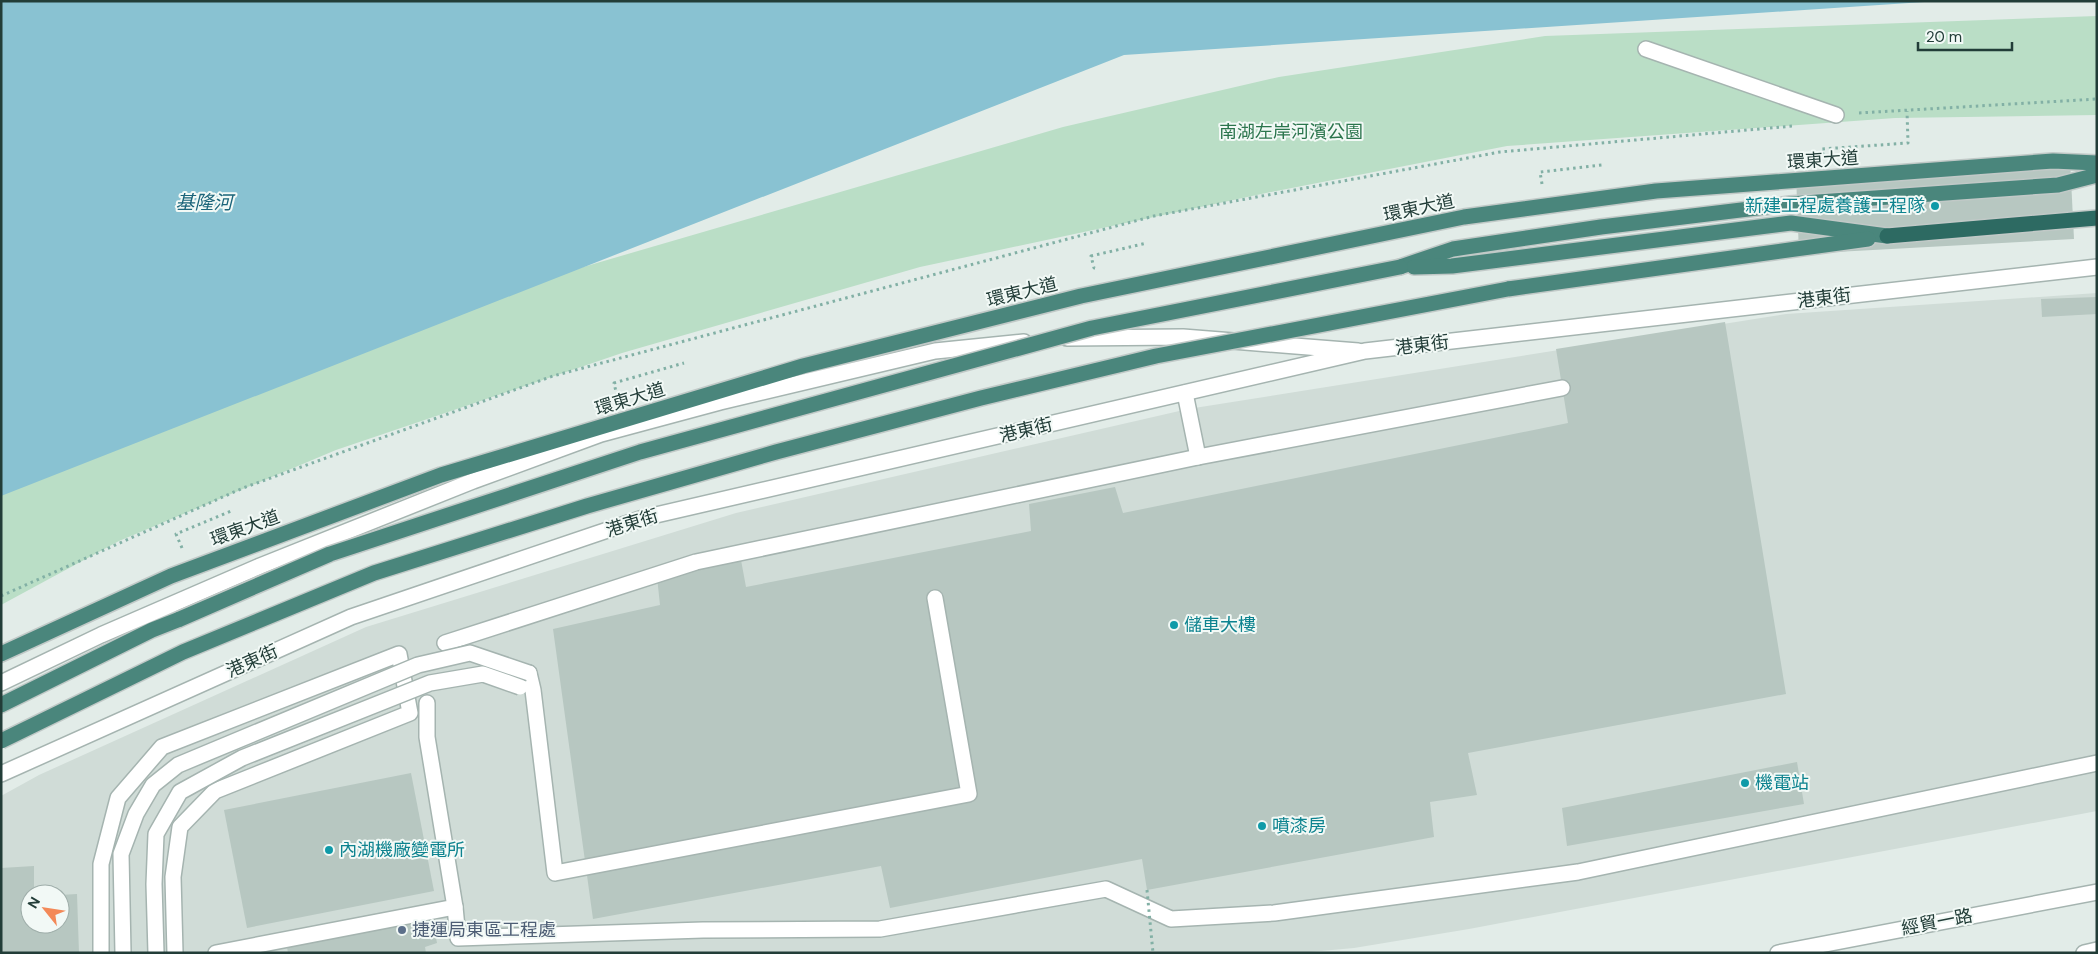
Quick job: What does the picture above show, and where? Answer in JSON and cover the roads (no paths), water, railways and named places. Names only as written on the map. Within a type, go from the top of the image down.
[{"type":"highway","name":"環東大道","points":[[1,654],[172,576],[441,475],[803,366],[1081,296],[1464,217],[1646,192],[2053,161],[2097,163]]},
{"type":"highway","points":[[1,705],[152,630],[330,554],[640,452],[1092,328],[1400,267],[1453,249],[1601,227],[1790,204],[2058,185],[2097,175]]},
{"type":"highway","points":[[1,741],[183,652],[374,573],[587,506],[794,447],[980,398],[1156,356],[1508,289],[1887,236],[2097,218]]},
{"type":"highway","points":[[1400,267],[1452,266],[1791,223],[1887,236]]},
{"type":"street","points":[[1646,49],[1836,115]]},
{"type":"street","name":"港東街","points":[[1,774],[351,617],[643,518],[1365,351],[2097,266]]},
{"type":"street","points":[[1,683],[101,635],[260,566],[464,484],[601,434],[720,402],[935,351],[1079,337],[1183,337],[1365,351]]},
{"type":"street","points":[[445,643],[696,562],[1198,457],[1562,388]]},
{"type":"street","points":[[1185,393],[1198,457]]},
{"type":"street","points":[[123,953],[121,854],[136,814],[153,785],[178,765],[418,665],[470,653],[529,673],[527,688],[554,873],[969,794],[935,598]]},
{"type":"street","points":[[102,953],[101,864],[118,798],[162,747],[399,654],[410,713],[215,791],[180,827],[173,877],[175,953]]},
{"type":"street","points":[[156,953],[154,884],[156,834],[180,792],[242,758],[430,683],[483,674],[527,688]]},
{"type":"street","points":[[427,703],[427,737],[455,907],[458,938],[703,930],[880,929],[1106,888],[1171,919],[1274,913],[1578,872],[2097,763]]},
{"type":"street","name":"經貿一路","points":[[1778,953],[2097,892]]},
{"type":"street","points":[[216,953],[455,907]]},
{"type":"street","points":[[2084,953],[2097,950]]},
{"type":"water","name":"基隆河","points":[[1,1],[1939,1],[1124,55],[1,496]]},
{"type":"place","name":"新建工程處養護工程隊","points":[[1935,206]]},
{"type":"place","name":"儲車大樓","points":[[1174,625]]},
{"type":"place","name":"機電站","points":[[1745,783]]},
{"type":"place","name":"噴漆房","points":[[1262,826]]},
{"type":"place","name":"內湖機廠變電所","points":[[329,850]]},
{"type":"place","name":"捷運局東區工程處","points":[[402,930]]},
{"type":"park label","name":"南湖左岸河濱公園","points":[[1291,132]]}]
